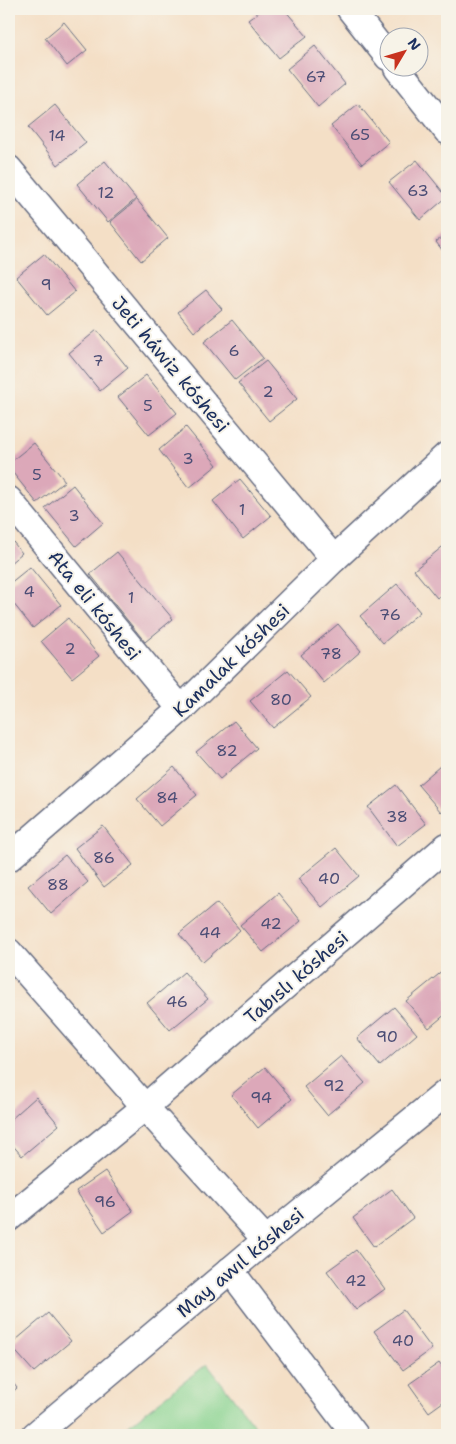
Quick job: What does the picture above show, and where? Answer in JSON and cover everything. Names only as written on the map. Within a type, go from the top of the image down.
[{"type":"street","points":[[350,9],[378,44]]},
{"type":"street","points":[[405,78],[447,132]]},
{"type":"street","name":"Jeti háwiz kóshesi","points":[[9,168],[334,559]]},
{"type":"street","name":"Kamalak kóshesi","points":[[9,858],[181,709],[334,559],[447,455]]},
{"type":"street","name":"Ata eli kóshesi","points":[[9,500],[181,709]]},
{"type":"street","name":"Tabıslı kóshesi","points":[[9,1218],[145,1107],[447,846]]},
{"type":"street","points":[[9,952],[145,1107],[266,1240]]},
{"type":"street","name":"May awıl kóshesi","points":[[35,1435],[266,1240],[447,1092]]},
{"type":"street","points":[[230,1270],[355,1435]]},
{"type":"green space","points":[[207,1364],[258,1430],[251,1435],[116,1435]]},
{"type":"building","points":[[263,9],[284,9],[307,36],[279,58],[248,20]]},
{"type":"building","points":[[64,22],[87,50],[67,66],[45,38]]},
{"type":"building","points":[[315,46],[345,84],[318,107],[287,69]]},
{"type":"building","points":[[358,104],[389,142],[362,164],[331,126]]},
{"type":"building","points":[[55,105],[86,143],[58,165],[28,127]]},
{"type":"building","points":[[417,160],[447,197],[420,220],[389,182]]},
{"type":"building","points":[[105,161],[136,199],[108,222],[77,184]]},
{"type":"building","points":[[137,200],[168,238],[141,261],[110,222]]},
{"type":"building","points":[[447,233],[447,256],[436,242]]},
{"type":"building","points":[[44,254],[75,292],[47,315],[16,277]]},
{"type":"building","points":[[206,290],[222,309],[194,332],[178,312]]},
{"type":"building","points":[[232,320],[263,358],[235,380],[204,342]]},
{"type":"building","points":[[97,330],[128,368],[100,391],[69,353]]},
{"type":"building","points":[[266,361],[297,399],[269,421],[238,383]]},
{"type":"building","points":[[146,375],[177,413],[149,435],[118,397]]},
{"type":"building","points":[[186,427],[217,465],[189,488],[159,450]]},
{"type":"building","points":[[34,443],[65,481],[37,503],[9,468],[9,463]]},
{"type":"building","points":[[240,479],[271,516],[243,539],[213,501]]},
{"type":"building","points":[[73,485],[103,523],[76,546],[45,508]]},
{"type":"building","points":[[9,537],[22,553],[9,564]]},
{"type":"building","points":[[447,543],[447,590],[437,598],[414,570]]},
{"type":"building","points":[[117,552],[173,619],[145,642],[90,574]]},
{"type":"building","points":[[30,567],[61,605],[33,628],[9,598],[9,584]]},
{"type":"building","points":[[397,584],[420,612],[383,643],[360,616]]},
{"type":"building","points":[[68,618],[99,656],[72,678],[41,641]]},
{"type":"building","points":[[338,624],[361,651],[324,683],[301,655]]},
{"type":"building","points":[[288,670],[311,697],[273,728],[250,701]]},
{"type":"building","points":[[234,721],[257,748],[220,779],[196,752]]},
{"type":"building","points":[[447,760],[447,807],[441,812],[418,785]]},
{"type":"building","points":[[174,767],[197,795],[160,826],[137,799]]},
{"type":"building","points":[[396,785],[426,824],[397,846],[368,807]]},
{"type":"building","points":[[103,826],[133,865],[104,887],[75,848]]},
{"type":"building","points":[[336,848],[359,876],[322,907],[298,879]]},
{"type":"building","points":[[65,855],[88,882],[51,914],[28,886]]},
{"type":"building","points":[[278,893],[301,921],[263,952],[240,925]]},
{"type":"building","points":[[217,903],[240,930],[203,962],[179,934]]},
{"type":"building","points":[[444,970],[447,974],[447,1013],[429,1028],[406,1001]]},
{"type":"building","points":[[184,972],[208,999],[170,1030],[147,1003]]},
{"type":"building","points":[[394,1007],[417,1034],[380,1066],[357,1038]]},
{"type":"building","points":[[341,1056],[365,1083],[327,1115],[304,1087]]},
{"type":"building","points":[[265,1067],[292,1099],[258,1128],[231,1095]]},
{"type":"building","points":[[36,1097],[59,1125],[22,1156],[9,1141],[9,1121]]},
{"type":"building","points":[[105,1171],[133,1211],[104,1232],[76,1191]]},
{"type":"building","points":[[392,1189],[413,1218],[374,1247],[353,1218]]},
{"type":"building","points":[[356,1250],[385,1289],[356,1310],[327,1271]]},
{"type":"building","points":[[403,1310],[432,1349],[403,1370],[374,1331]]},
{"type":"building","points":[[48,1313],[71,1341],[34,1372],[10,1345]]},
{"type":"building","points":[[439,1363],[447,1374],[447,1399],[429,1412],[409,1384]]},
{"type":"building","points":[[9,1378],[17,1388],[9,1395]]}]
